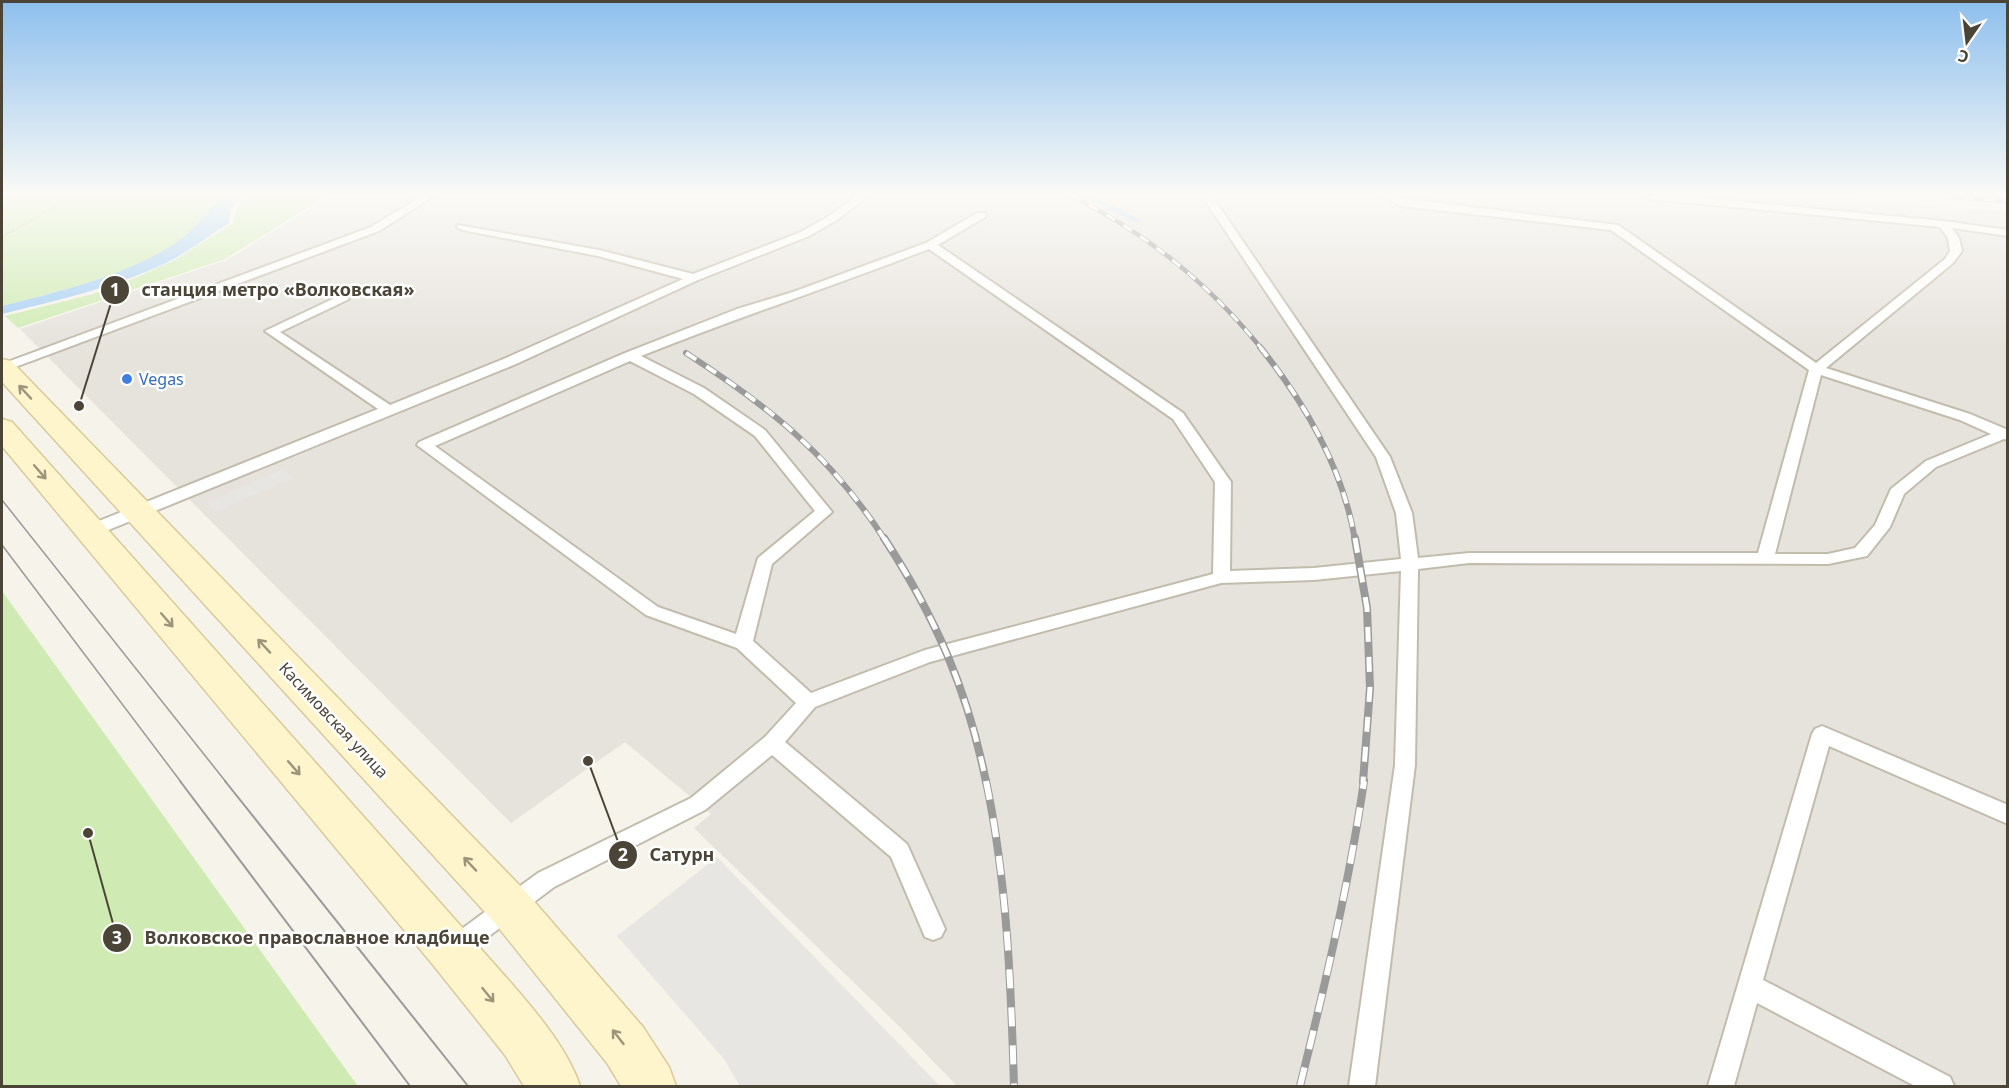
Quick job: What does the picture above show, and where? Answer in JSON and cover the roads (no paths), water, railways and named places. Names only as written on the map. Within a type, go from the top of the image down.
[{"type":"main road","name":"Касимовская улица","points":[[2,367],[510,907],[625,1045],[650,1086]]},
{"type":"main road","points":[[2,428],[451,950],[523,1037],[554,1086]]},
{"type":"lane","points":[[2,367],[329,247]]},
{"type":"lane","points":[[566,247],[694,278]]},
{"type":"lane","points":[[90,531],[173,496],[197,475],[381,405],[511,361],[694,278],[773,247]]},
{"type":"lane","points":[[808,702],[743,644],[652,612],[424,445],[630,356],[741,312],[797,295],[925,247]]},
{"type":"lane","points":[[933,247],[1179,416],[1223,482],[1221,577]]},
{"type":"lane","points":[[1241,247],[1383,457],[1404,513],[1410,563],[1405,765],[1362,1086]]},
{"type":"lane","points":[[1642,247],[1816,369],[1965,417],[2006,435]]},
{"type":"lane","points":[[1765,559],[1816,369],[1948,261],[1956,251],[1955,247]]},
{"type":"lane","points":[[344,299],[271,331],[381,405]]},
{"type":"lane","points":[[630,356],[699,391],[760,433],[824,512],[764,562],[743,644]]},
{"type":"lane","points":[[451,950],[546,880],[698,804],[772,742],[808,702],[925,657],[1221,577],[1314,574],[1469,558],[1828,559],[1861,552],[1882,527],[1897,492],[1931,464],[2006,435]]},
{"type":"lane","points":[[1721,1086],[1822,734],[2007,815]]},
{"type":"lane","points":[[772,742],[899,850],[933,929]]},
{"type":"lane","points":[[1750,986],[1941,1086]]},
{"type":"water","points":[[169,247],[194,247],[146,272],[65,298],[2,314],[2,306],[91,282],[154,256]]},
{"type":"tram line","points":[[2,500],[226,782]]},
{"type":"tram line","points":[[2,545],[181,782]]},
{"type":"tram line","points":[[180,781],[410,1086]]},
{"type":"tram line","points":[[225,781],[468,1086]]},
{"type":"railway","points":[[1155,247],[1198,281],[1261,348]]},
{"type":"railway","points":[[1260,347],[1277,368],[1320,437],[1341,487],[1355,540]]},
{"type":"railway","points":[[686,353],[745,393],[796,435],[842,482],[885,540]]},
{"type":"railway","points":[[884,538],[919,596],[947,655],[970,716],[986,782]]},
{"type":"railway","points":[[1355,538],[1367,608],[1370,688],[1363,782]]},
{"type":"railway","points":[[986,781],[1003,895],[1014,1086]]},
{"type":"railway","points":[[1300,1086],[1344,896],[1364,781]]},
{"type":"place","name":"Vegas","points":[[127,379]]},
{"type":"place","name":"станция метро «Волковская»","points":[[79,406]]},
{"type":"place","name":"Сатурн","points":[[588,761]]},
{"type":"place","name":"Волковское православное кладбище","points":[[88,833]]}]
